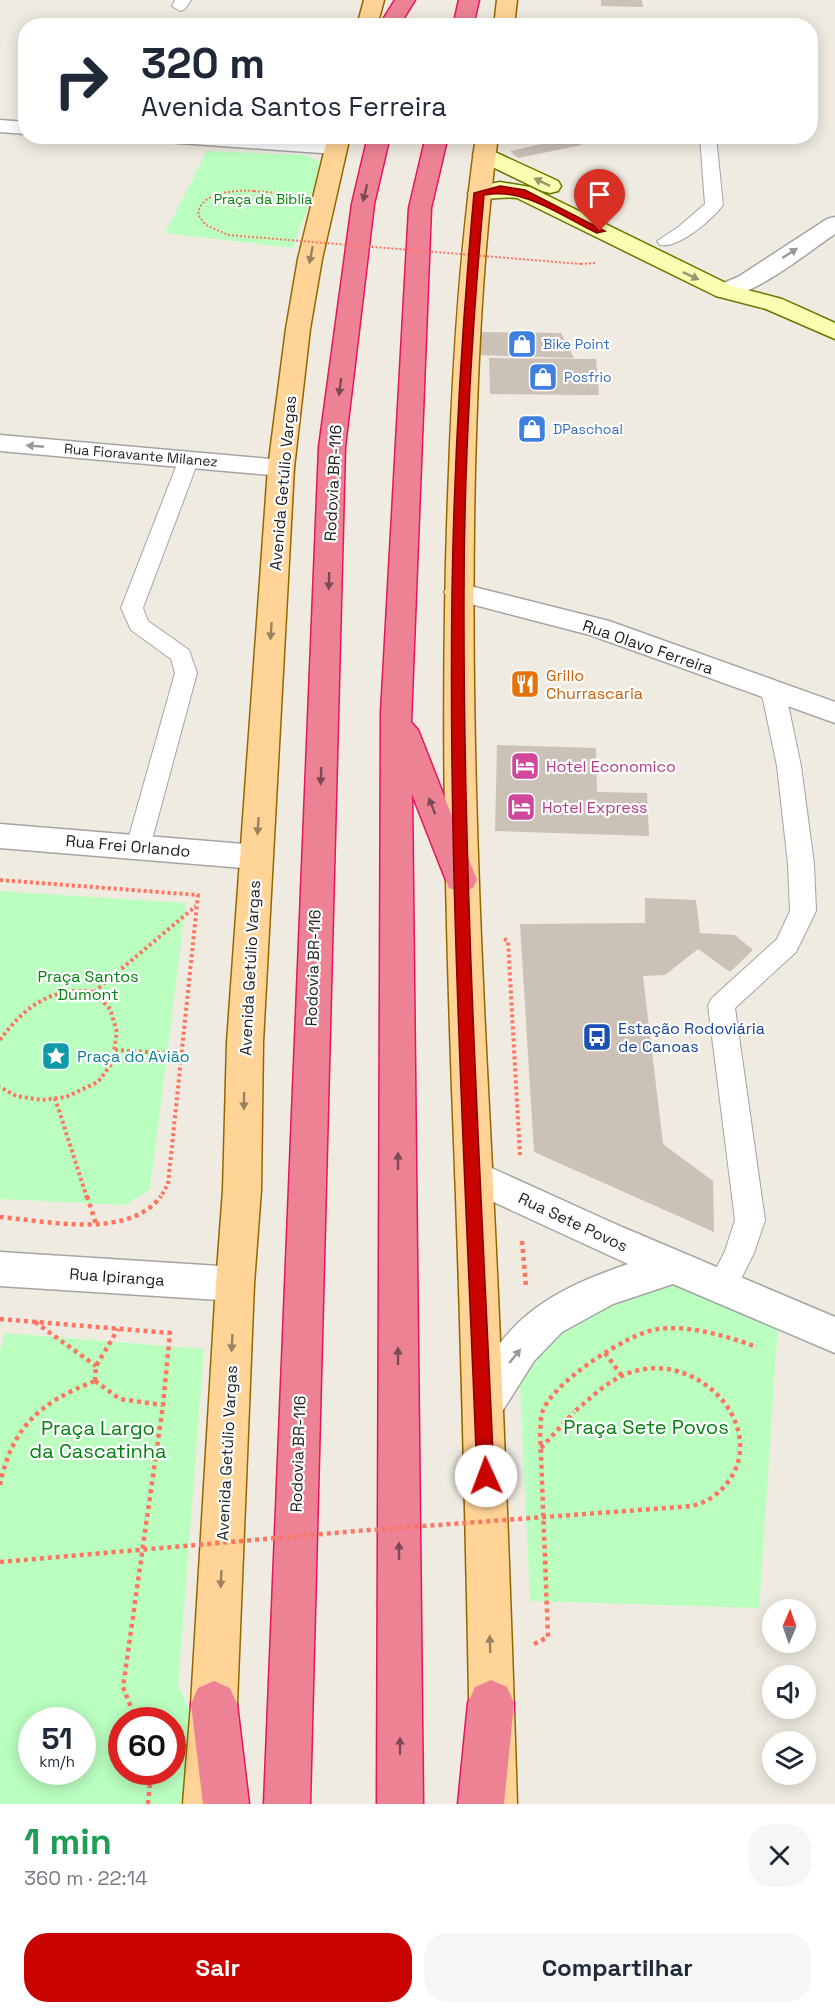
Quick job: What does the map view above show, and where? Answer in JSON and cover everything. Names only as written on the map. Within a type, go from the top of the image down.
[{"type":"highway","points":[[394,18],[405,0]]},
{"type":"highway","points":[[408,18],[412,0]]},
{"type":"highway","points":[[465,18],[469,0]]},
{"type":"highway","points":[[483,18],[486,0]]},
{"type":"highway","name":"Rodovia BR-116","points":[[287,1804],[332,447],[363,204],[377,144]]},
{"type":"highway","points":[[400,1804],[396,712],[436,144]]},
{"type":"highway","points":[[396,712],[461,880]]},
{"type":"highway","points":[[481,1804],[491,1685]]},
{"type":"highway","points":[[214,1704],[226,1804]]},
{"type":"main road","points":[[369,18],[374,0]]},
{"type":"main road","points":[[505,18],[507,0]]},
{"type":"main road","name":"Avenida Getúlio Vargas","points":[[206,1804],[214,1704],[235,1284],[242,1190],[245,1042],[281,468],[298,329],[310,259],[338,144]]},
{"type":"main road","points":[[486,145],[479,193],[467,325],[458,592],[461,880],[484,1405],[494,1804]]},
{"type":"street","points":[[0,126],[18,127]]},
{"type":"street","points":[[486,145],[666,242],[746,282],[774,304]]},
{"type":"street","points":[[479,193],[500,189],[522,192],[724,291],[774,304],[835,332]]},
{"type":"street","points":[[724,291],[746,282],[835,224]]},
{"type":"street","name":"Rua Fioravante Milanez","points":[[0,443],[281,468]]},
{"type":"street","name":"Rua Olavo Ferreira","points":[[458,592],[599,628],[835,713]]},
{"type":"street","name":"Rua Frei Orlando","points":[[0,836],[256,857]]},
{"type":"street","name":"Rua Sete Povos","points":[[474,1176],[673,1268],[722,1286],[835,1335]]},
{"type":"street","points":[[484,1405],[509,1363],[535,1331],[571,1306],[614,1284],[673,1268]]},
{"type":"street","name":"Rua Ipiranga","points":[[0,1269],[235,1284]]},
{"type":"lane","points":[[666,242],[683,232],[714,205],[709,144]]},
{"type":"lane","points":[[138,847],[186,673],[181,655],[139,625],[132,608],[189,459]]},
{"type":"lane","points":[[722,1286],[739,1252],[750,1220],[721,1005],[787,945],[803,911],[801,864],[789,766],[773,690]]},
{"type":"path","points":[[254,191],[224,193],[211,198],[198,210],[198,218],[214,231],[228,235],[581,264]]},
{"type":"path","points":[[0,880],[198,895],[168,1184],[148,1211],[133,1218],[96,1224],[0,1217]]},
{"type":"path","points":[[94,992],[197,905]]},
{"type":"path","points":[[463,919],[508,940],[520,1160]]},
{"type":"path","points":[[0,1040],[14,1021],[31,1007],[51,996],[71,989],[94,992],[110,1009],[117,1032],[112,1063],[98,1082],[66,1096],[42,1100],[16,1096],[0,1087]]},
{"type":"path","points":[[115,1050],[182,1054]]},
{"type":"path","points":[[55,1098],[96,1224]]},
{"type":"path","points":[[522,1238],[527,1294]]},
{"type":"path","points":[[0,1318],[170,1333],[163,1405],[123,1687],[131,1707]]},
{"type":"path","points":[[34,1322],[96,1366]]},
{"type":"path","points":[[95,1382],[96,1366],[118,1329]]},
{"type":"path","points":[[491,1685],[548,1637],[540,1431],[543,1411],[557,1391],[604,1353],[648,1331],[680,1330],[730,1337],[763,1349]]},
{"type":"path","points":[[604,1353],[622,1376]]},
{"type":"path","points":[[0,1562],[357,1531],[693,1506],[714,1496],[733,1474],[740,1435],[723,1398],[706,1381],[670,1367],[637,1370],[610,1381],[574,1412],[541,1448]]},
{"type":"path","points":[[95,1382],[120,1399],[163,1405]]},
{"type":"path","points":[[0,1485],[2,1469],[15,1438],[30,1417],[53,1399],[95,1382]]},
{"type":"path","points":[[148,1804],[150,1785]]},
{"type":"green space","name":"Praça da Biblía","points":[[207,151],[304,155],[318,161],[324,172],[315,187],[293,248],[165,233]]},
{"type":"green space","name":"Praça Santos Dumont","points":[[0,891],[186,903],[150,1189],[126,1205],[0,1199]]},
{"type":"green space","name":"Praça Sete Povos","points":[[668,1281],[778,1324],[759,1608],[530,1601],[520,1386],[548,1342],[580,1318]]},
{"type":"green space","name":"Praça Largo da Cascatinha","points":[[5,1333],[204,1349],[178,1685],[196,1724],[183,1804],[0,1804],[0,1351]]},
{"type":"building","points":[[601,0],[642,0],[643,7],[601,6]]},
{"type":"building","points":[[542,144],[582,145],[518,158],[510,151]]},
{"type":"building","name":"Bike Point","points":[[478,332],[561,333],[574,358],[477,355]]},
{"type":"building","name":"Posfrio","points":[[489,358],[596,359],[599,395],[490,394]]},
{"type":"building","points":[[497,745],[596,748],[597,792],[647,793],[649,836],[495,831]]},
{"type":"building","points":[[645,898],[696,900],[700,933],[735,935],[753,950],[730,972],[698,949],[665,975],[643,976],[663,1144],[713,1181],[714,1232],[534,1152],[520,924],[645,923]]},
{"type":"place","name":"Bike Point","points":[[522,344]]},
{"type":"place","name":"Posfrio","points":[[543,377]]},
{"type":"place","name":"DPaschoal","points":[[532,429]]},
{"type":"place","name":"Grillo Churrascaria","points":[[525,684]]},
{"type":"place","name":"Hotel Economico","points":[[525,766]]},
{"type":"place","name":"Hotel Express","points":[[521,807]]},
{"type":"place","name":"Estação Rodoviária de Canoas","points":[[597,1037]]},
{"type":"place","name":"Praça do Avião","points":[[56,1056]]},
{"type":"route","points":[[486,1476],[461,880],[458,592],[467,325],[479,193],[500,189],[522,192],[600,231]]}]
